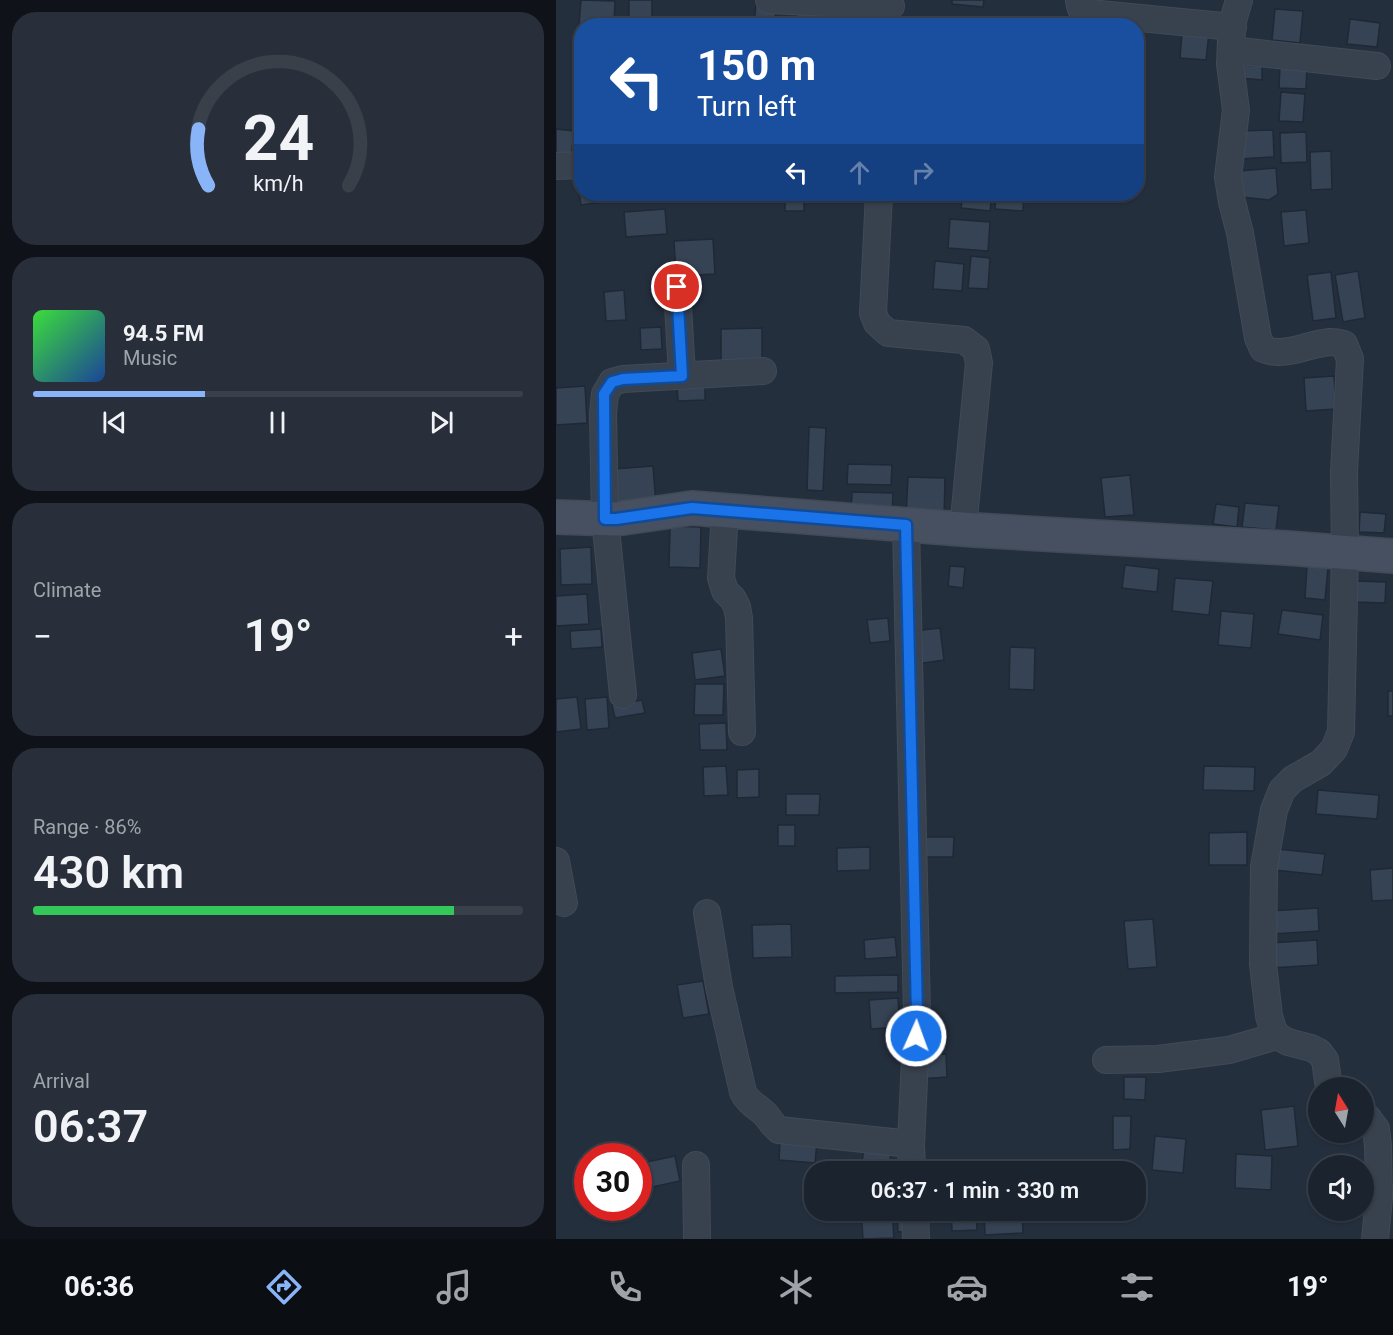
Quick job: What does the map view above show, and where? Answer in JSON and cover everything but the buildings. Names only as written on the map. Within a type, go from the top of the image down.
[{"type":"street","points":[[769,0],[891,10]]},
{"type":"street","points":[[1080,0],[1082,11],[1116,18]]},
{"type":"street","points":[[1239,0],[1230,64],[1236,110],[1228,177],[1258,338],[1262,349],[1271,352],[1282,352],[1331,342],[1344,344],[1350,358],[1344,472],[1345,552],[1341,732],[1334,749],[1321,763],[1293,779],[1282,790],[1274,810],[1264,867],[1263,964],[1269,1016],[1278,1036],[1288,1042],[1319,1052],[1325,1060],[1327,1077]]},
{"type":"street","points":[[1144,23],[1377,66]]},
{"type":"street","points":[[556,166],[574,165]]},
{"type":"street","points":[[878,201],[873,313],[877,323],[888,333],[964,340],[976,349],[979,363],[963,529]]},
{"type":"street","points":[[677,287],[682,376]]},
{"type":"street","points":[[622,695],[605,519],[604,394],[612,382],[623,379],[763,371]]},
{"type":"street","points":[[556,517],[616,519],[692,508],[963,529],[1393,556]]},
{"type":"street","points":[[725,511],[721,579],[725,591],[737,607],[739,618],[742,732]]},
{"type":"street","points":[[906,525],[917,1015],[912,1161]]},
{"type":"street","points":[[556,861],[564,903]]},
{"type":"street","points":[[707,914],[720,987],[746,1100],[764,1113],[779,1130],[911,1144]]},
{"type":"street","points":[[1106,1060],[1158,1059],[1229,1050],[1278,1036]]},
{"type":"street","points":[[1374,1127],[1386,1198],[1375,1239]]},
{"type":"street","points":[[696,1165],[697,1239]]},
{"type":"street","points":[[915,1221],[916,1239]]},
{"type":"route","points":[[677,287],[682,376],[623,379],[612,382],[604,394],[605,519],[692,508],[906,525],[916,1036]]}]
